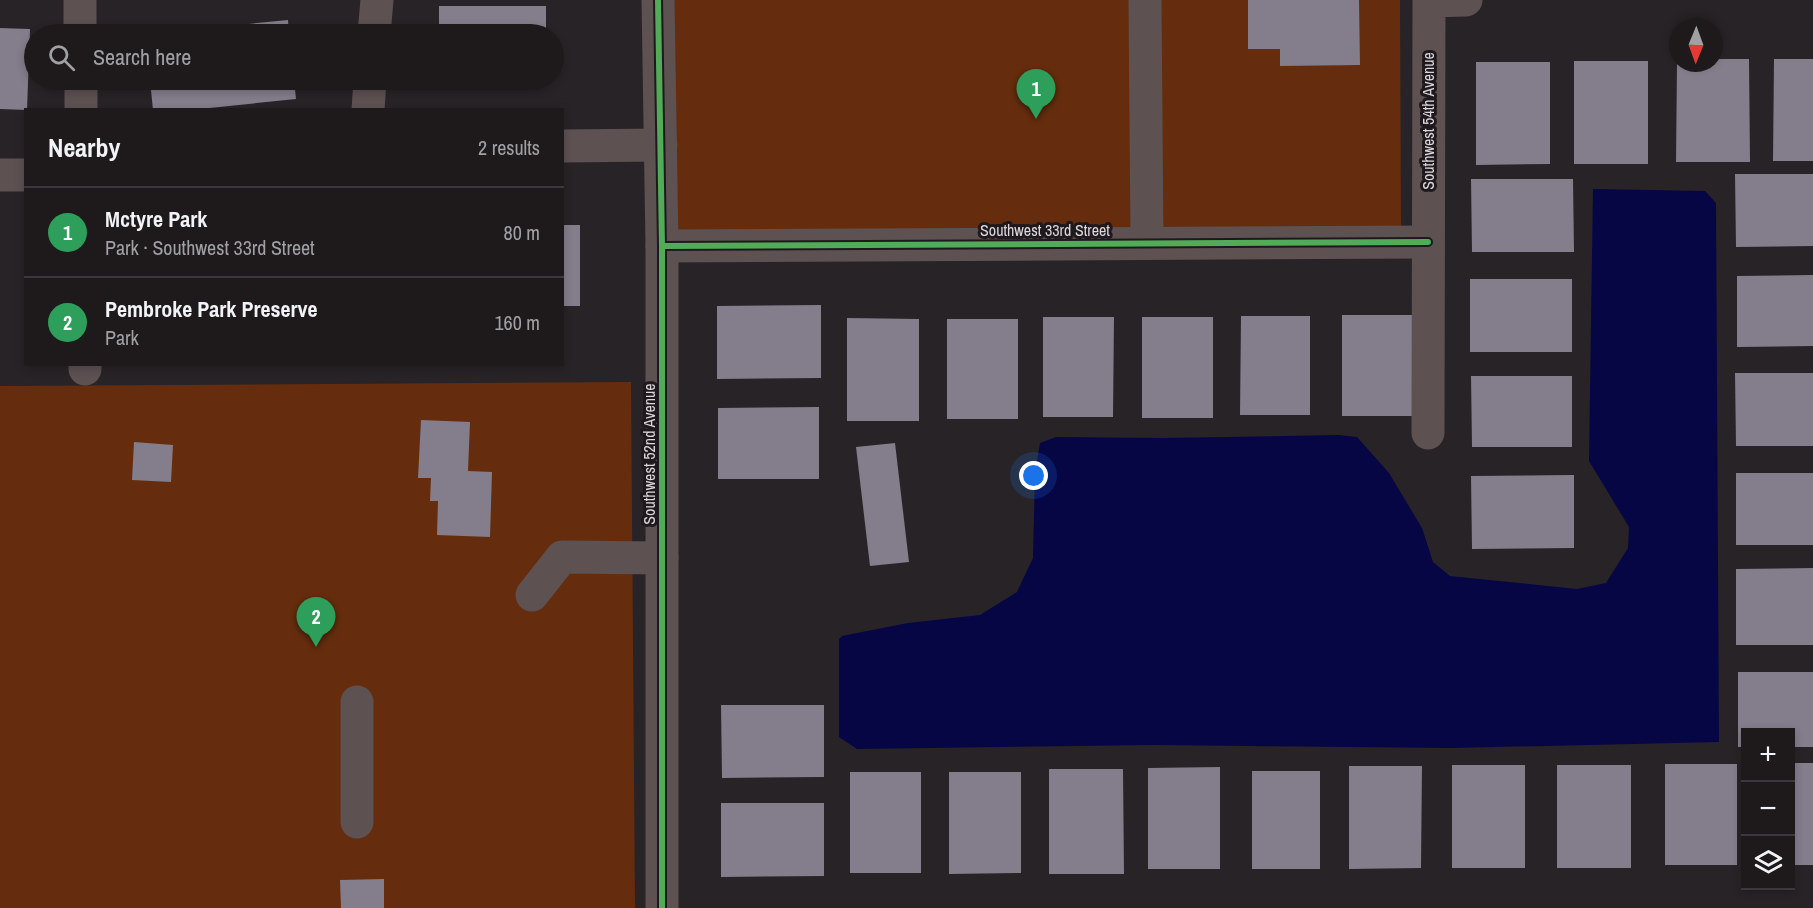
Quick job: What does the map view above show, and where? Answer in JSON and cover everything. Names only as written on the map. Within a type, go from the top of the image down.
[{"type":"street","points":[[80,0],[80,24]]},
{"type":"street","points":[[375,24],[377,0]]},
{"type":"street","name":"Southwest 52nd Avenue","points":[[658,0],[662,246],[662,908]]},
{"type":"street","points":[[1145,0],[1147,243]]},
{"type":"street","points":[[1429,1],[1466,0]]},
{"type":"street","name":"Southwest 54th Avenue","points":[[1428,433],[1429,1]]},
{"type":"street","points":[[81,90],[81,108]]},
{"type":"street","points":[[368,108],[369,90]]},
{"type":"street","points":[[564,146],[661,145]]},
{"type":"street","points":[[0,175],[24,175]]},
{"type":"street","name":"Southwest 33rd Street","points":[[662,246],[1428,242]]},
{"type":"street","points":[[532,596],[562,557],[662,558]]},
{"type":"street","points":[[357,702],[357,822]]},
{"type":"shaded area","points":[[671,0],[1400,0],[1401,238],[674,244]]},
{"type":"shaded area","points":[[1593,189],[1705,191],[1716,203],[1719,742],[1452,748],[1153,745],[857,749],[839,737],[839,639],[842,636],[908,623],[980,615],[1017,592],[1033,558],[1035,473],[1040,443],[1056,437],[1339,435],[1357,437],[1389,473],[1422,528],[1433,562],[1450,576],[1577,589],[1606,583],[1628,548],[1629,527],[1589,461]]},
{"type":"shaded area","points":[[631,382],[635,908],[0,908],[0,386]]},
{"type":"building","points":[[1248,0],[1359,0],[1360,65],[1280,66],[1280,49],[1248,49]]},
{"type":"building","points":[[439,6],[546,6],[546,24],[439,24]]},
{"type":"building","points":[[288,20],[288,24],[248,24]]},
{"type":"building","points":[[0,28],[24,29],[24,90],[28,90],[27,108],[0,109]]},
{"type":"building","points":[[1723,59],[1749,59],[1750,162],[1676,162],[1677,72],[1723,72]]},
{"type":"building","points":[[1774,59],[1813,59],[1813,161],[1773,161]]},
{"type":"building","points":[[1574,61],[1648,61],[1648,164],[1574,164]]},
{"type":"building","points":[[1476,62],[1550,62],[1550,164],[1476,165]]},
{"type":"building","points":[[151,90],[295,90],[296,99],[209,108],[153,108]]},
{"type":"building","points":[[1735,174],[1813,174],[1813,246],[1736,247]]},
{"type":"building","points":[[1471,179],[1573,179],[1574,252],[1472,252]]},
{"type":"building","points":[[564,225],[580,225],[580,306],[564,306]]},
{"type":"building","points":[[1813,275],[1813,346],[1737,347],[1737,276]]},
{"type":"building","points":[[1470,279],[1572,279],[1572,352],[1470,352]]},
{"type":"building","points":[[821,305],[821,378],[717,379],[717,306]]},
{"type":"building","points":[[1342,315],[1413,315],[1413,416],[1342,416]]},
{"type":"building","points":[[1241,316],[1310,316],[1310,415],[1240,415]]},
{"type":"building","points":[[1043,317],[1114,317],[1113,417],[1043,417]]},
{"type":"building","points":[[1142,317],[1213,317],[1213,418],[1142,418]]},
{"type":"building","points":[[847,318],[919,319],[919,421],[847,421]]},
{"type":"building","points":[[947,319],[1018,319],[1018,419],[947,419]]},
{"type":"building","points":[[1735,373],[1813,373],[1813,446],[1736,446]]},
{"type":"building","points":[[1471,376],[1572,376],[1572,447],[1472,447]]},
{"type":"building","points":[[819,407],[819,479],[718,479],[718,408]]},
{"type":"building","points":[[421,420],[470,422],[468,471],[492,472],[490,537],[437,535],[438,501],[430,501],[431,478],[418,478]]},
{"type":"building","points":[[134,442],[173,445],[171,482],[132,480]]},
{"type":"building","points":[[895,443],[909,562],[870,566],[856,447]]},
{"type":"building","points":[[1736,473],[1813,473],[1813,545],[1736,545]]},
{"type":"building","points":[[1574,475],[1574,548],[1472,549],[1471,476]]},
{"type":"building","points":[[1813,568],[1813,645],[1736,645],[1736,569]]},
{"type":"building","points":[[1738,672],[1813,672],[1813,747],[1795,747],[1795,728],[1741,728],[1741,747],[1738,747]]},
{"type":"building","points":[[721,705],[824,705],[824,777],[722,778]]},
{"type":"building","points":[[1795,763],[1813,763],[1813,865],[1795,865]]},
{"type":"building","points":[[1665,764],[1737,764],[1737,865],[1665,865]]},
{"type":"building","points":[[1452,765],[1525,765],[1525,868],[1452,868]]},
{"type":"building","points":[[1557,765],[1631,765],[1631,868],[1557,868]]},
{"type":"building","points":[[1349,766],[1422,766],[1421,868],[1349,869]]},
{"type":"building","points":[[1220,767],[1220,869],[1148,869],[1148,768]]},
{"type":"building","points":[[1049,769],[1123,769],[1124,874],[1049,874]]},
{"type":"building","points":[[1252,771],[1320,771],[1320,869],[1252,869]]},
{"type":"building","points":[[850,772],[921,772],[921,873],[850,873]]},
{"type":"building","points":[[949,772],[1021,772],[1021,873],[949,874]]},
{"type":"building","points":[[721,803],[824,803],[824,876],[721,877]]},
{"type":"building","points":[[384,879],[384,908],[341,908],[340,880]]},
{"type":"cycle path","points":[[658,0],[662,246],[662,908]]},
{"type":"cycle path","points":[[662,246],[1428,242]]},
{"type":"place","name":"Mctyre Park","points":[[1036,119]]},
{"type":"place","name":"Pembroke Park Preserve","points":[[316,647]]}]
